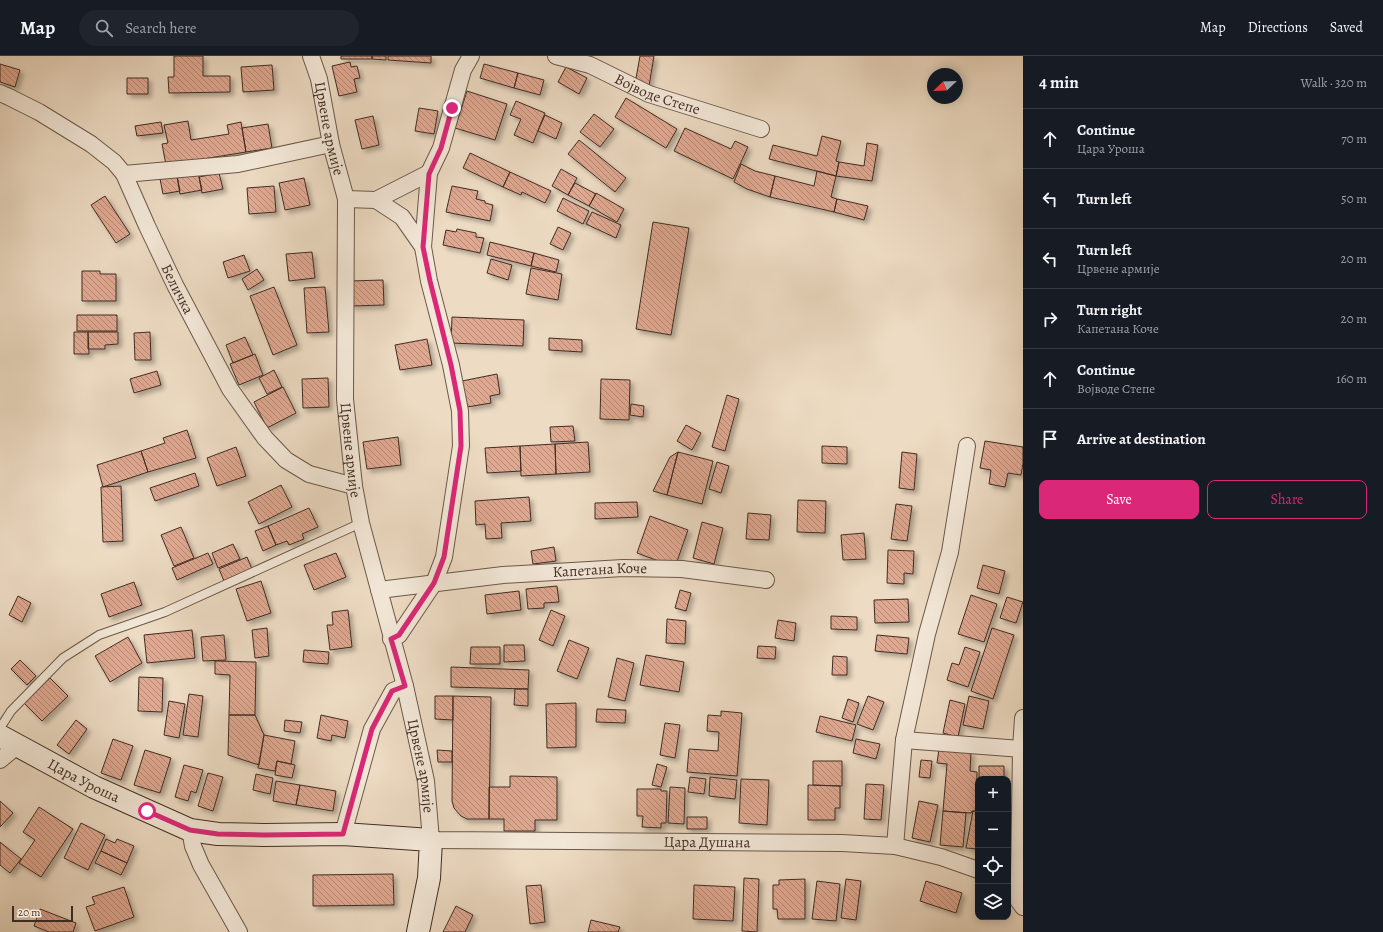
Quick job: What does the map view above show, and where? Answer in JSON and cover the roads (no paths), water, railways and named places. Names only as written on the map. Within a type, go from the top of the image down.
[{"type":"street","name":"Црвене армије","points":[[311,56],[319,79],[331,144],[346,199],[345,399],[354,486],[361,523],[380,590],[391,639],[405,686],[426,780],[431,840]]},
{"type":"street","points":[[391,639],[399,635],[434,583],[444,557],[461,446],[460,411],[451,365],[423,247],[429,174],[441,148],[463,70],[471,56]]},
{"type":"street","name":"Војводе Степе","points":[[556,56],[590,65],[649,94],[761,129]]},
{"type":"street","name":"Беличка","points":[[0,93],[39,112],[90,144],[114,162],[124,174],[172,279],[226,382],[265,438],[286,460],[309,474],[354,486]]},
{"type":"street","points":[[124,174],[238,164],[331,144]]},
{"type":"street","points":[[346,199],[376,200],[429,174]]},
{"type":"street","points":[[376,200],[402,217],[423,247]]},
{"type":"street","points":[[895,846],[904,740],[927,634],[950,552],[967,446]]},
{"type":"street","name":"Капетана Коче","points":[[380,590],[503,575],[622,568],[682,569],[766,580]]},
{"type":"street","points":[[343,834],[372,729],[392,691],[405,686]]},
{"type":"street","points":[[1015,898],[1019,878],[1021,749],[1023,718]]},
{"type":"street","points":[[904,740],[1021,749]]},
{"type":"street","points":[[0,760],[9,741]]},
{"type":"street","name":"Цара Уроша","points":[[9,741],[94,787],[190,830],[218,834],[343,834],[431,840]]},
{"type":"street","points":[[190,830],[193,846],[201,865],[239,932]]},
{"type":"street","points":[[418,932],[429,878],[431,840]]},
{"type":"street","name":"Цара Душана","points":[[431,840],[842,843],[895,846],[941,857],[975,869]]},
{"type":"lane","points":[[0,728],[11,711],[63,658],[99,635],[165,612],[361,523]]}]
